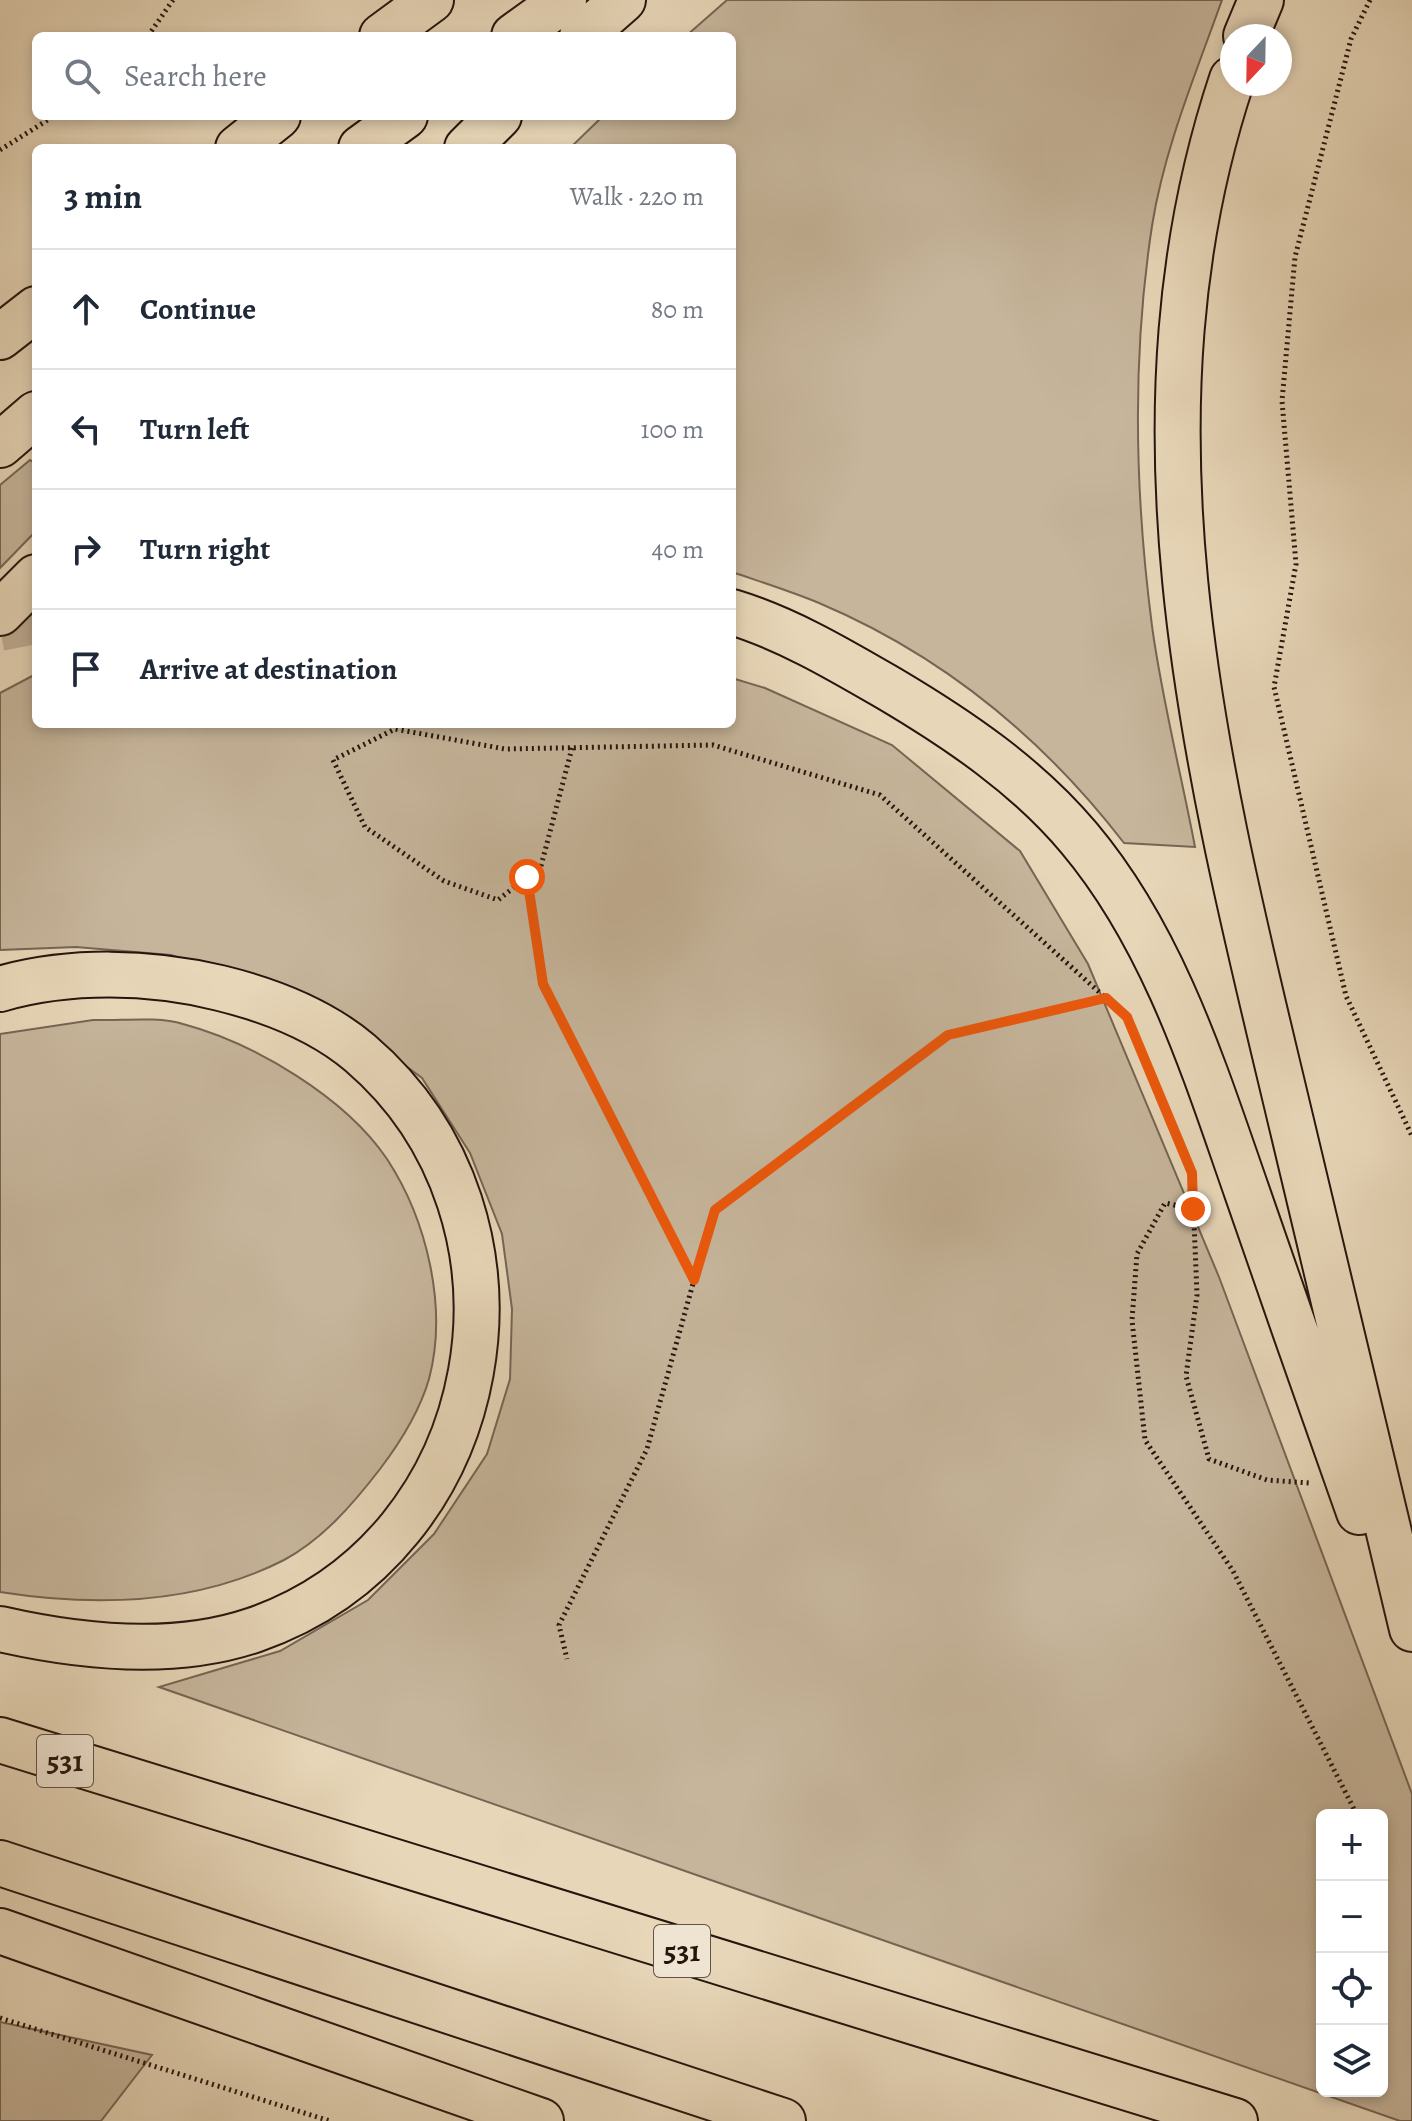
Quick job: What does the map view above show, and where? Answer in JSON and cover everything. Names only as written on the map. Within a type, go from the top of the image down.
[{"type":"highway","points":[[387,32],[431,0]]},
{"type":"highway","points":[[520,32],[564,0]]},
{"type":"highway","points":[[587,32],[623,0]]},
{"type":"highway","points":[[1251,24],[1261,0]]},
{"type":"highway","points":[[1226,96],[1192,245],[1180,333],[1175,451],[1181,560],[1228,858],[1412,1629]]},
{"type":"highway","points":[[243,144],[273,120]]},
{"type":"highway","points":[[366,144],[400,120]]},
{"type":"highway","points":[[471,144],[495,120]]},
{"type":"highway","points":[[0,337],[32,312]]},
{"type":"highway","points":[[0,445],[32,417]]},
{"type":"highway","points":[[0,613],[32,581]]},
{"type":"highway","points":[[736,614],[832,655],[921,708],[1022,779],[1079,837],[1129,905],[1173,992],[1217,1107],[1412,1666]]},
{"type":"highway","points":[[0,989],[58,979],[129,974],[190,981],[251,996],[312,1021],[358,1051],[391,1083],[426,1130],[450,1174],[466,1218],[478,1309],[475,1355],[464,1409],[446,1456],[422,1502],[388,1542],[327,1594],[290,1616],[250,1631],[204,1640],[148,1645],[97,1644],[0,1629]]},
{"type":"highway","name":"531","points":[[0,1740],[1235,2121]]},
{"type":"highway","points":[[0,1863],[783,2121]]},
{"type":"highway","points":[[0,1931],[541,2121]]},
{"type":"highway","points":[[0,1951],[270,2024]]},
{"type":"path","points":[[151,32],[173,0]]},
{"type":"path","points":[[1370,0],[1351,39],[1295,257],[1282,401],[1296,564],[1274,687],[1346,996],[1412,1136]]},
{"type":"path","points":[[0,150],[48,120]]},
{"type":"path","points":[[572,748],[541,866],[498,900],[444,881],[365,827],[333,760],[395,729],[505,749],[713,745],[880,795],[1127,1017],[1192,1173],[1197,1295],[1186,1376],[1209,1459],[1267,1480],[1318,1484]]},
{"type":"path","points":[[527,877],[543,984],[694,1280]]},
{"type":"path","points":[[567,1659],[559,1625],[647,1449],[715,1210],[948,1035],[1106,998]]},
{"type":"path","points":[[1193,1209],[1165,1203],[1137,1254],[1132,1320],[1145,1440],[1233,1571],[1354,1809]]},
{"type":"path","points":[[0,2018],[330,2121]]},
{"type":"shaded area","points":[[727,0],[1222,0],[1182,112],[1157,197],[1146,275],[1139,375],[1139,476],[1146,577],[1156,654],[1195,847],[1124,843],[1093,805],[1024,735],[948,674],[864,624],[808,599],[736,573],[736,144],[574,144],[599,120],[736,120],[736,32],[691,32]]},
{"type":"shaded area","points":[[32,461],[32,535],[0,568],[0,485]]},
{"type":"shaded area","points":[[32,676],[32,728],[736,728],[736,679],[765,688],[892,745],[1020,851],[1088,964],[1219,1277],[1412,1794],[1412,2121],[1400,2121],[1331,2097],[1388,2097],[1388,1809],[1316,1809],[1316,2092],[159,1687],[280,1651],[368,1600],[434,1534],[487,1454],[510,1379],[512,1309],[502,1234],[470,1153],[422,1078],[349,1024],[267,984],[171,955],[76,947],[0,950],[0,693]]},
{"type":"shaded area","points":[[93,1020],[162,1020],[183,1024],[239,1044],[296,1075],[323,1094],[369,1136],[401,1183],[423,1237],[435,1294],[434,1352],[420,1403],[387,1459],[359,1495],[312,1542],[284,1560],[250,1575],[181,1594],[72,1600],[0,1592],[0,1034]]},
{"type":"shaded area","points":[[0,2022],[152,2055],[101,2121],[0,2121]]},
{"type":"tunnel","points":[[0,629],[32,623]]},
{"type":"route","points":[[527,877],[543,984],[694,1280],[715,1210],[948,1035],[1106,998],[1127,1017],[1192,1173],[1193,1209]]}]
